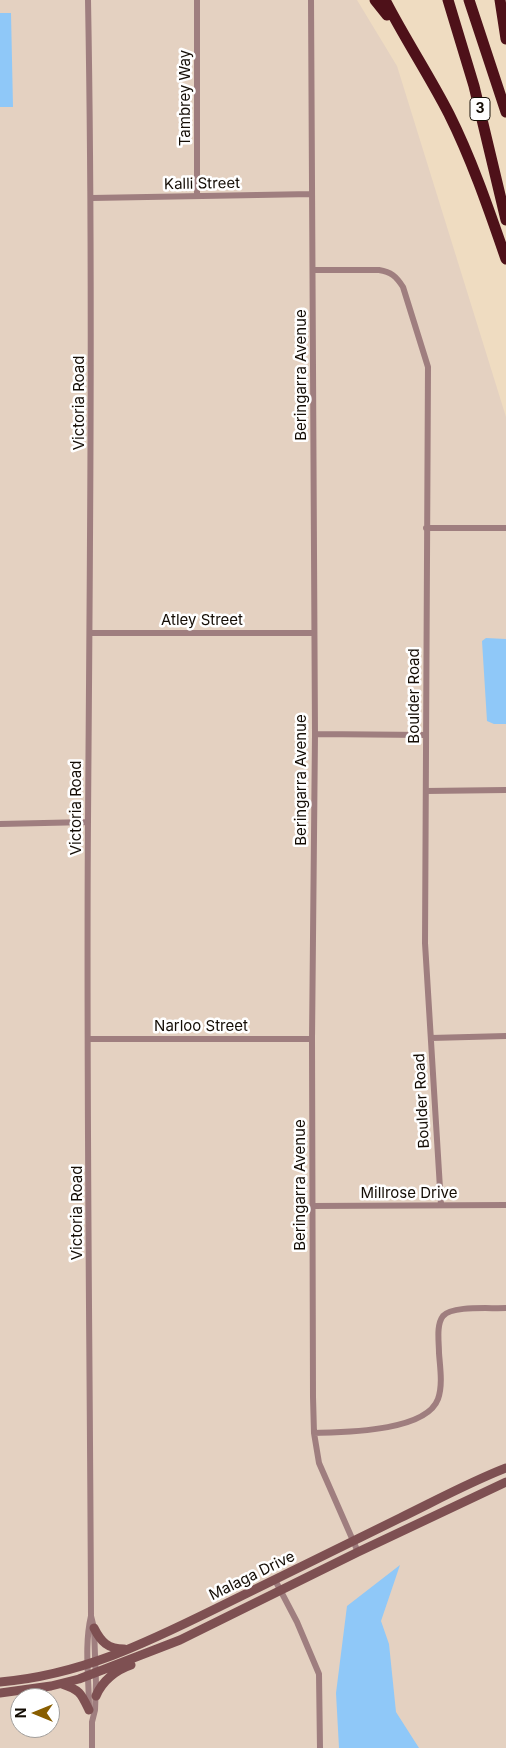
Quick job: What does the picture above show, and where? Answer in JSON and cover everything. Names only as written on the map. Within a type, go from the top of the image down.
[{"type":"highway","points":[[375,0],[404,36]]},
{"type":"highway","points":[[386,0],[404,36],[435,88],[462,142],[485,198],[506,259]]},
{"type":"highway","name":"3","points":[[448,0],[474,86],[506,220]]},
{"type":"highway","name":"3","points":[[469,0],[506,112]]},
{"type":"highway","points":[[502,0],[506,31]]},
{"type":"highway","points":[[502,0],[506,39]]},
{"type":"main road","name":"Malaga Drive","points":[[0,1682],[91,1664],[130,1649],[506,1468]]},
{"type":"main road","name":"Malaga Drive","points":[[0,1693],[61,1684],[150,1653],[506,1482]]},
{"type":"main road","points":[[94,1628],[99,1638],[108,1646],[130,1649]]},
{"type":"main road","points":[[96,1696],[99,1688],[108,1679],[125,1667],[143,1660],[150,1653]]},
{"type":"main road","points":[[61,1684],[79,1691],[89,1710]]},
{"type":"street","name":"Victoria Road","points":[[88,0],[92,198],[91,633],[88,822],[91,1616],[94,1628],[91,1664]]},
{"type":"street","name":"Tambrey Way","points":[[198,0],[198,196]]},
{"type":"street","name":"Beringarra Avenue","points":[[311,0],[314,633],[312,1039],[314,1433],[324,1477],[358,1552]]},
{"type":"street","name":"Kalli Street","points":[[92,198],[312,194]]},
{"type":"street","name":"Boulder Road","points":[[313,270],[379,270],[389,272],[397,277],[403,287],[428,367],[425,943],[441,1205]]},
{"type":"street","points":[[426,528],[506,528]]},
{"type":"street","name":"Atley Street","points":[[91,633],[314,633]]},
{"type":"street","points":[[314,734],[426,735]]},
{"type":"street","points":[[426,791],[506,790]]},
{"type":"street","points":[[0,824],[88,822]]},
{"type":"street","points":[[431,1038],[506,1036]]},
{"type":"street","name":"Narloo Street","points":[[89,1039],[312,1039]]},
{"type":"street","name":"Millrose Drive","points":[[312,1206],[506,1206]]},
{"type":"street","points":[[314,1433],[369,1431],[388,1427],[426,1413],[434,1406],[440,1387],[439,1326],[443,1316],[453,1309],[506,1308]]},
{"type":"street","points":[[275,1580],[297,1622],[319,1674],[320,1748]]},
{"type":"street","name":"Victoria Road","points":[[91,1616],[88,1628],[96,1696],[92,1722],[92,1748]]},
{"type":"street","name":"Victoria Road","points":[[92,1674],[89,1710],[92,1722]]},
{"type":"shaded area","points":[[0,0],[357,0],[397,66],[506,417],[506,1748],[0,1748]]},
{"type":"water","points":[[0,13],[11,13],[13,107],[0,107]]},
{"type":"water","points":[[486,638],[506,639],[506,724],[494,724],[487,721],[482,641]]},
{"type":"water","points":[[400,1565],[381,1621],[389,1644],[396,1712],[419,1748],[339,1748],[336,1693],[347,1606]]}]
